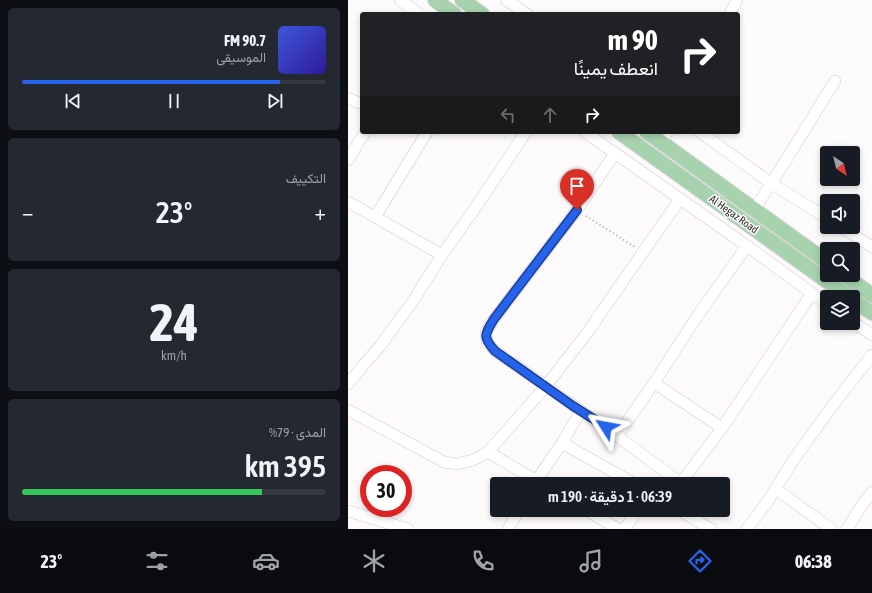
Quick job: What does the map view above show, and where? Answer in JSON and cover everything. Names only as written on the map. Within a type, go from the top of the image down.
[{"type":"main road","points":[[435,0],[451,12]]},
{"type":"main road","points":[[462,0],[479,12]]},
{"type":"main road","name":"Al Hegaz Road","points":[[622,134],[839,290]]},
{"type":"main road","name":"Al Hegaz Road","points":[[654,134],[665,137],[754,210],[820,257]]},
{"type":"main road","points":[[854,282],[872,295]]},
{"type":"main road","points":[[860,305],[872,313]]},
{"type":"street","points":[[400,0],[416,12]]},
{"type":"street","points":[[506,0],[524,12]]},
{"type":"street","points":[[731,12],[737,0]]},
{"type":"street","points":[[754,210],[772,184],[835,81]]},
{"type":"street","points":[[348,98],[359,103]]},
{"type":"street","points":[[348,160],[364,134]]},
{"type":"street","points":[[376,217],[426,134]]},
{"type":"street","points":[[348,384],[381,345],[413,300],[525,134]]},
{"type":"street","points":[[588,134],[748,246],[820,299]]},
{"type":"street","points":[[703,134],[772,184],[820,214]]},
{"type":"street","points":[[615,153],[577,210],[494,319],[486,332],[487,342],[495,351],[617,436],[671,477]]},
{"type":"street","points":[[348,410],[444,462],[457,464],[473,460],[488,452],[546,386],[591,328],[680,199]]},
{"type":"street","points":[[348,202],[442,255]]},
{"type":"street","points":[[852,234],[872,247]]},
{"type":"street","points":[[617,436],[654,383],[698,315],[748,246]]},
{"type":"street","points":[[685,477],[722,428],[812,293]]},
{"type":"street","points":[[860,327],[872,335]]},
{"type":"street","points":[[747,529],[776,489],[794,459],[833,405],[872,355]]},
{"type":"street","points":[[654,383],[722,428]]},
{"type":"street","points":[[542,477],[581,411]]},
{"type":"street","points":[[562,443],[623,477]]},
{"type":"street","points":[[488,452],[528,477]]},
{"type":"street","points":[[776,489],[831,529]]},
{"type":"street","points":[[847,529],[872,492]]},
{"type":"street","points":[[348,511],[408,529]]},
{"type":"street","points":[[508,529],[515,517]]},
{"type":"street","points":[[598,517],[618,529]]},
{"type":"street","points":[[625,529],[633,517]]},
{"type":"street","points":[[691,517],[711,529]]},
{"type":"path","points":[[577,210],[643,252]]},
{"type":"route","points":[[577,210],[494,319],[486,332],[487,342],[495,351],[573,406],[606,427]]}]
